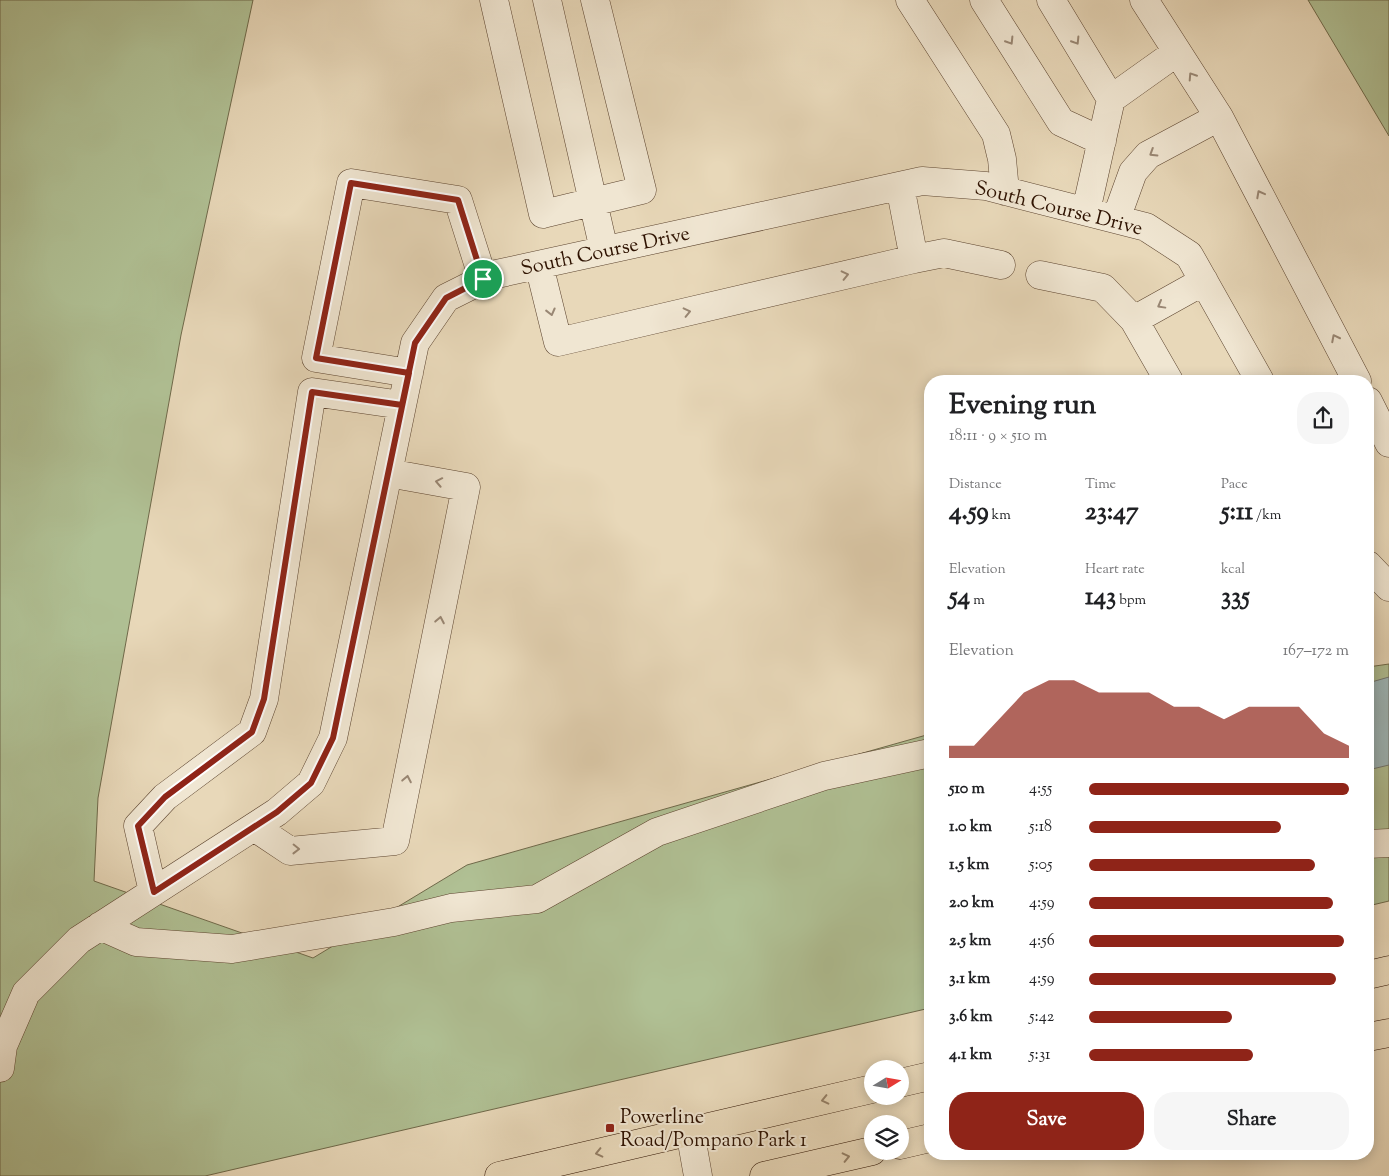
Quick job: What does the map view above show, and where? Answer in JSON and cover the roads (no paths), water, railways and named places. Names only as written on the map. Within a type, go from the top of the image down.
[{"type":"main road","points":[[1374,974],[1389,970]]},
{"type":"main road","points":[[1374,1036],[1389,1032]]},
{"type":"main road","points":[[909,1080],[924,1077]]},
{"type":"main road","points":[[499,1176],[864,1091]]},
{"type":"main road","points":[[909,1143],[924,1139]]},
{"type":"main road","points":[[764,1176],[864,1153]]},
{"type":"street","points":[[547,0],[604,250]]},
{"type":"street","points":[[500,1],[543,214],[642,190],[595,0]]},
{"type":"street","points":[[910,0],[996,134],[1002,159],[1005,191]]},
{"type":"street","points":[[984,0],[1061,122],[1102,141]]},
{"type":"street","points":[[1051,0],[1111,99]]},
{"type":"street","points":[[1144,0],[1219,117],[1354,375]]},
{"type":"street","points":[[1086,211],[1111,99],[1177,52]]},
{"type":"street","points":[[1116,219],[1133,172],[1148,155],[1219,117]]},
{"type":"street","name":"South Course Drive","points":[[0,1068],[3,1046],[26,993],[79,940],[277,812],[311,783],[333,738],[415,343],[446,298],[492,274],[922,181],[986,186],[1146,227],[1189,255],[1257,375]]},
{"type":"street","points":[[409,373],[316,358],[351,183],[458,200],[483,279]]},
{"type":"street","points":[[900,186],[914,259]]},
{"type":"street","points":[[539,265],[558,342],[944,252],[1001,266]]},
{"type":"street","points":[[1040,274],[1104,288],[1134,320],[1166,375]]},
{"type":"street","points":[[1134,320],[1204,281]]},
{"type":"street","points":[[154,892],[138,826],[165,797],[252,732],[264,699],[312,392],[402,405]]},
{"type":"street","points":[[1374,413],[1389,443]]},
{"type":"street","points":[[254,827],[290,851],[395,841],[466,487],[388,473]]},
{"type":"street","points":[[1374,571],[1389,587]]},
{"type":"street","points":[[100,926],[136,942],[232,949],[394,922],[451,908],[537,899],[657,832],[824,776],[924,754]]},
{"type":"street","points":[[1374,844],[1389,843]]},
{"type":"street","points":[[690,1131],[698,1176]]},
{"type":"water","points":[[1389,677],[1389,765],[1374,769],[1374,681]]},
{"type":"place","name":"Powerline Road/Pompano Park 1","points":[[610,1128]]}]
